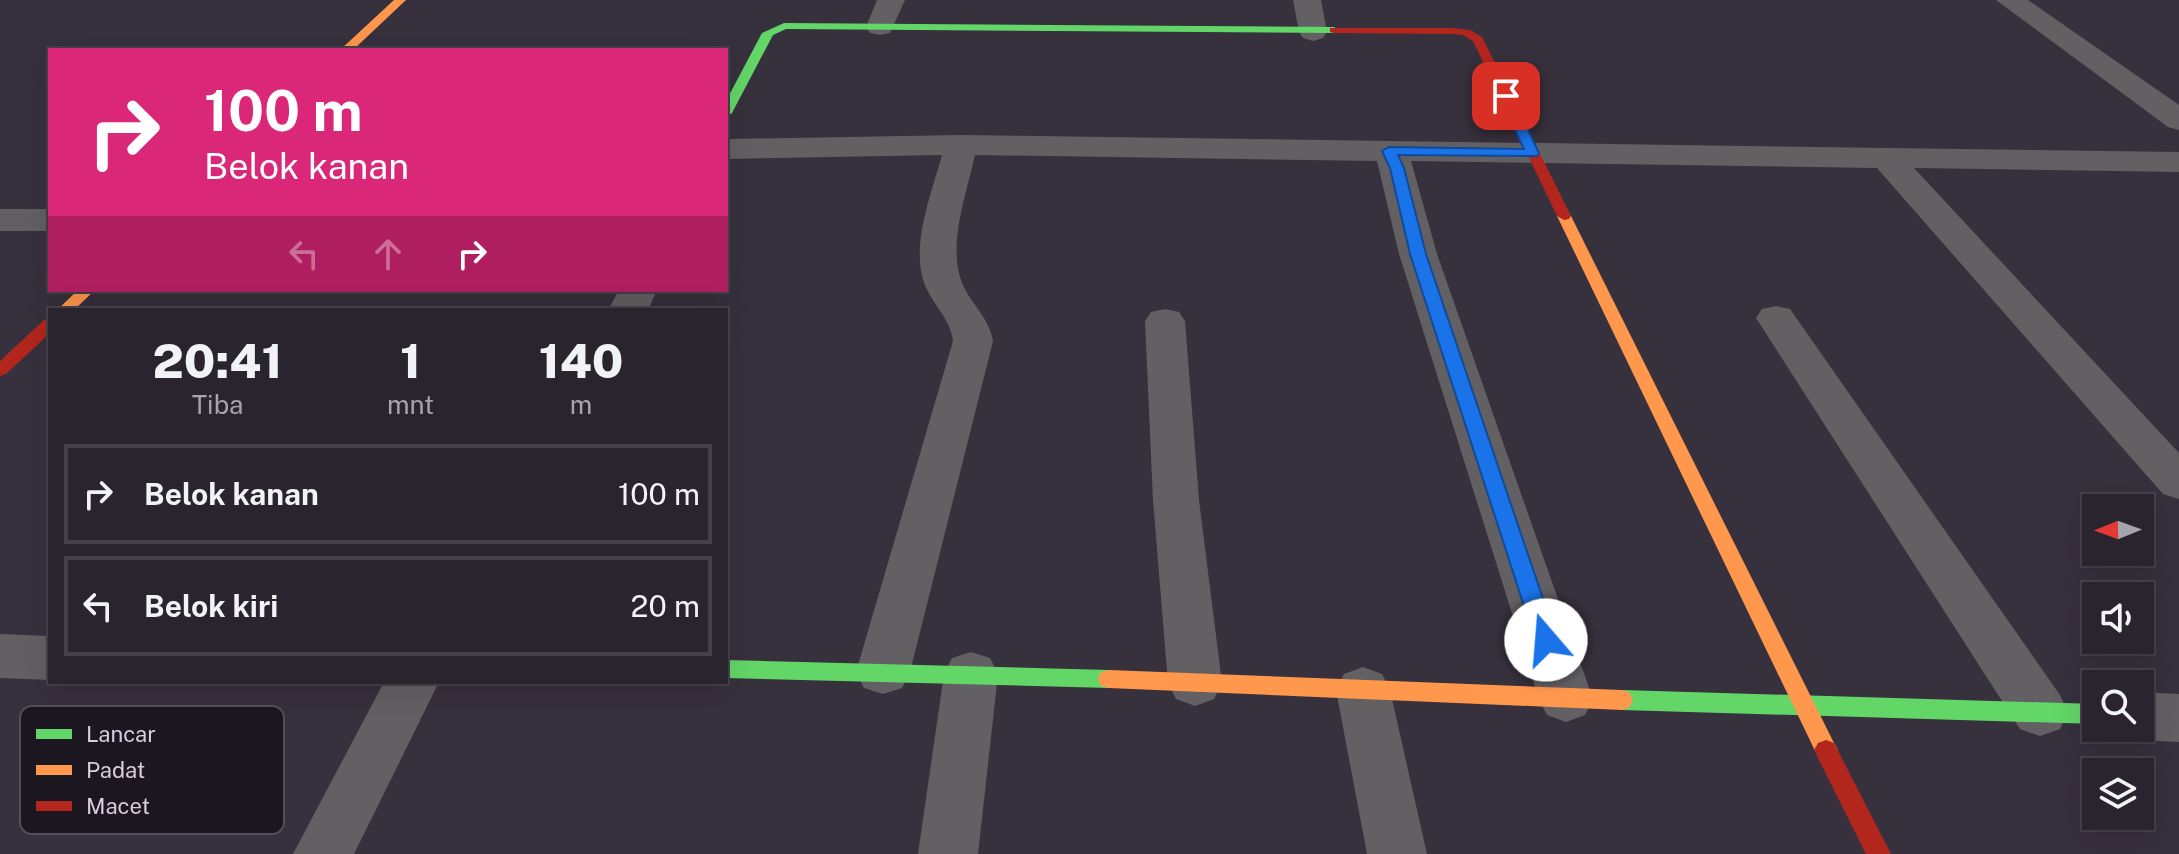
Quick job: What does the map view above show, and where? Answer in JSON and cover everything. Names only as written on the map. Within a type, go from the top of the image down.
[{"type":"street","points":[[348,48],[400,0]]},
{"type":"street","points":[[880,27],[891,0]]},
{"type":"street","points":[[1307,0],[1313,32]]},
{"type":"street","points":[[2010,0],[2179,120]]},
{"type":"street","points":[[728,109],[768,33],[774,28],[1452,31],[1473,35],[1478,39],[1879,854]]},
{"type":"street","points":[[883,672],[973,341],[973,329],[942,281],[937,261],[961,145]]},
{"type":"street","points":[[728,149],[961,145],[2179,162]]},
{"type":"street","points":[[1389,151],[1397,168],[1418,254],[1566,699]]},
{"type":"street","points":[[1886,158],[2179,482]]},
{"type":"street","points":[[0,220],[48,220]]},
{"type":"street","points":[[67,308],[85,292]]},
{"type":"street","points":[[1776,318],[2040,712]]},
{"type":"street","points":[[1165,321],[1176,500],[1195,683]]},
{"type":"street","points":[[0,370],[48,326]]},
{"type":"street","points":[[0,656],[48,658]]},
{"type":"street","points":[[728,669],[971,674],[1566,699],[2082,714]]},
{"type":"street","points":[[948,854],[971,674]]},
{"type":"street","points":[[323,854],[411,684]]},
{"type":"street","points":[[1363,690],[1397,854]]},
{"type":"street","points":[[2154,717],[2179,718]]},
{"type":"traffic: fast","points":[[728,109],[768,33],[784,26],[1334,30]]},
{"type":"traffic: fast","points":[[728,669],[1109,679]]},
{"type":"traffic: fast","points":[[1622,700],[2082,714]]},
{"type":"traffic: slow","points":[[348,48],[400,0]]},
{"type":"traffic: slow","points":[[1564,216],[1826,750]]},
{"type":"traffic: slow","points":[[67,308],[85,292]]},
{"type":"traffic: slow","points":[[1109,679],[1622,700]]},
{"type":"traffic: jam","points":[[1334,30],[1452,31],[1466,32],[1478,39],[1564,216]]},
{"type":"traffic: jam","points":[[0,370],[48,326]]},
{"type":"traffic: jam","points":[[1826,750],[1879,854]]},
{"type":"route","points":[[1506,96],[1533,153],[1389,151],[1397,168],[1418,254],[1546,640]]}]
